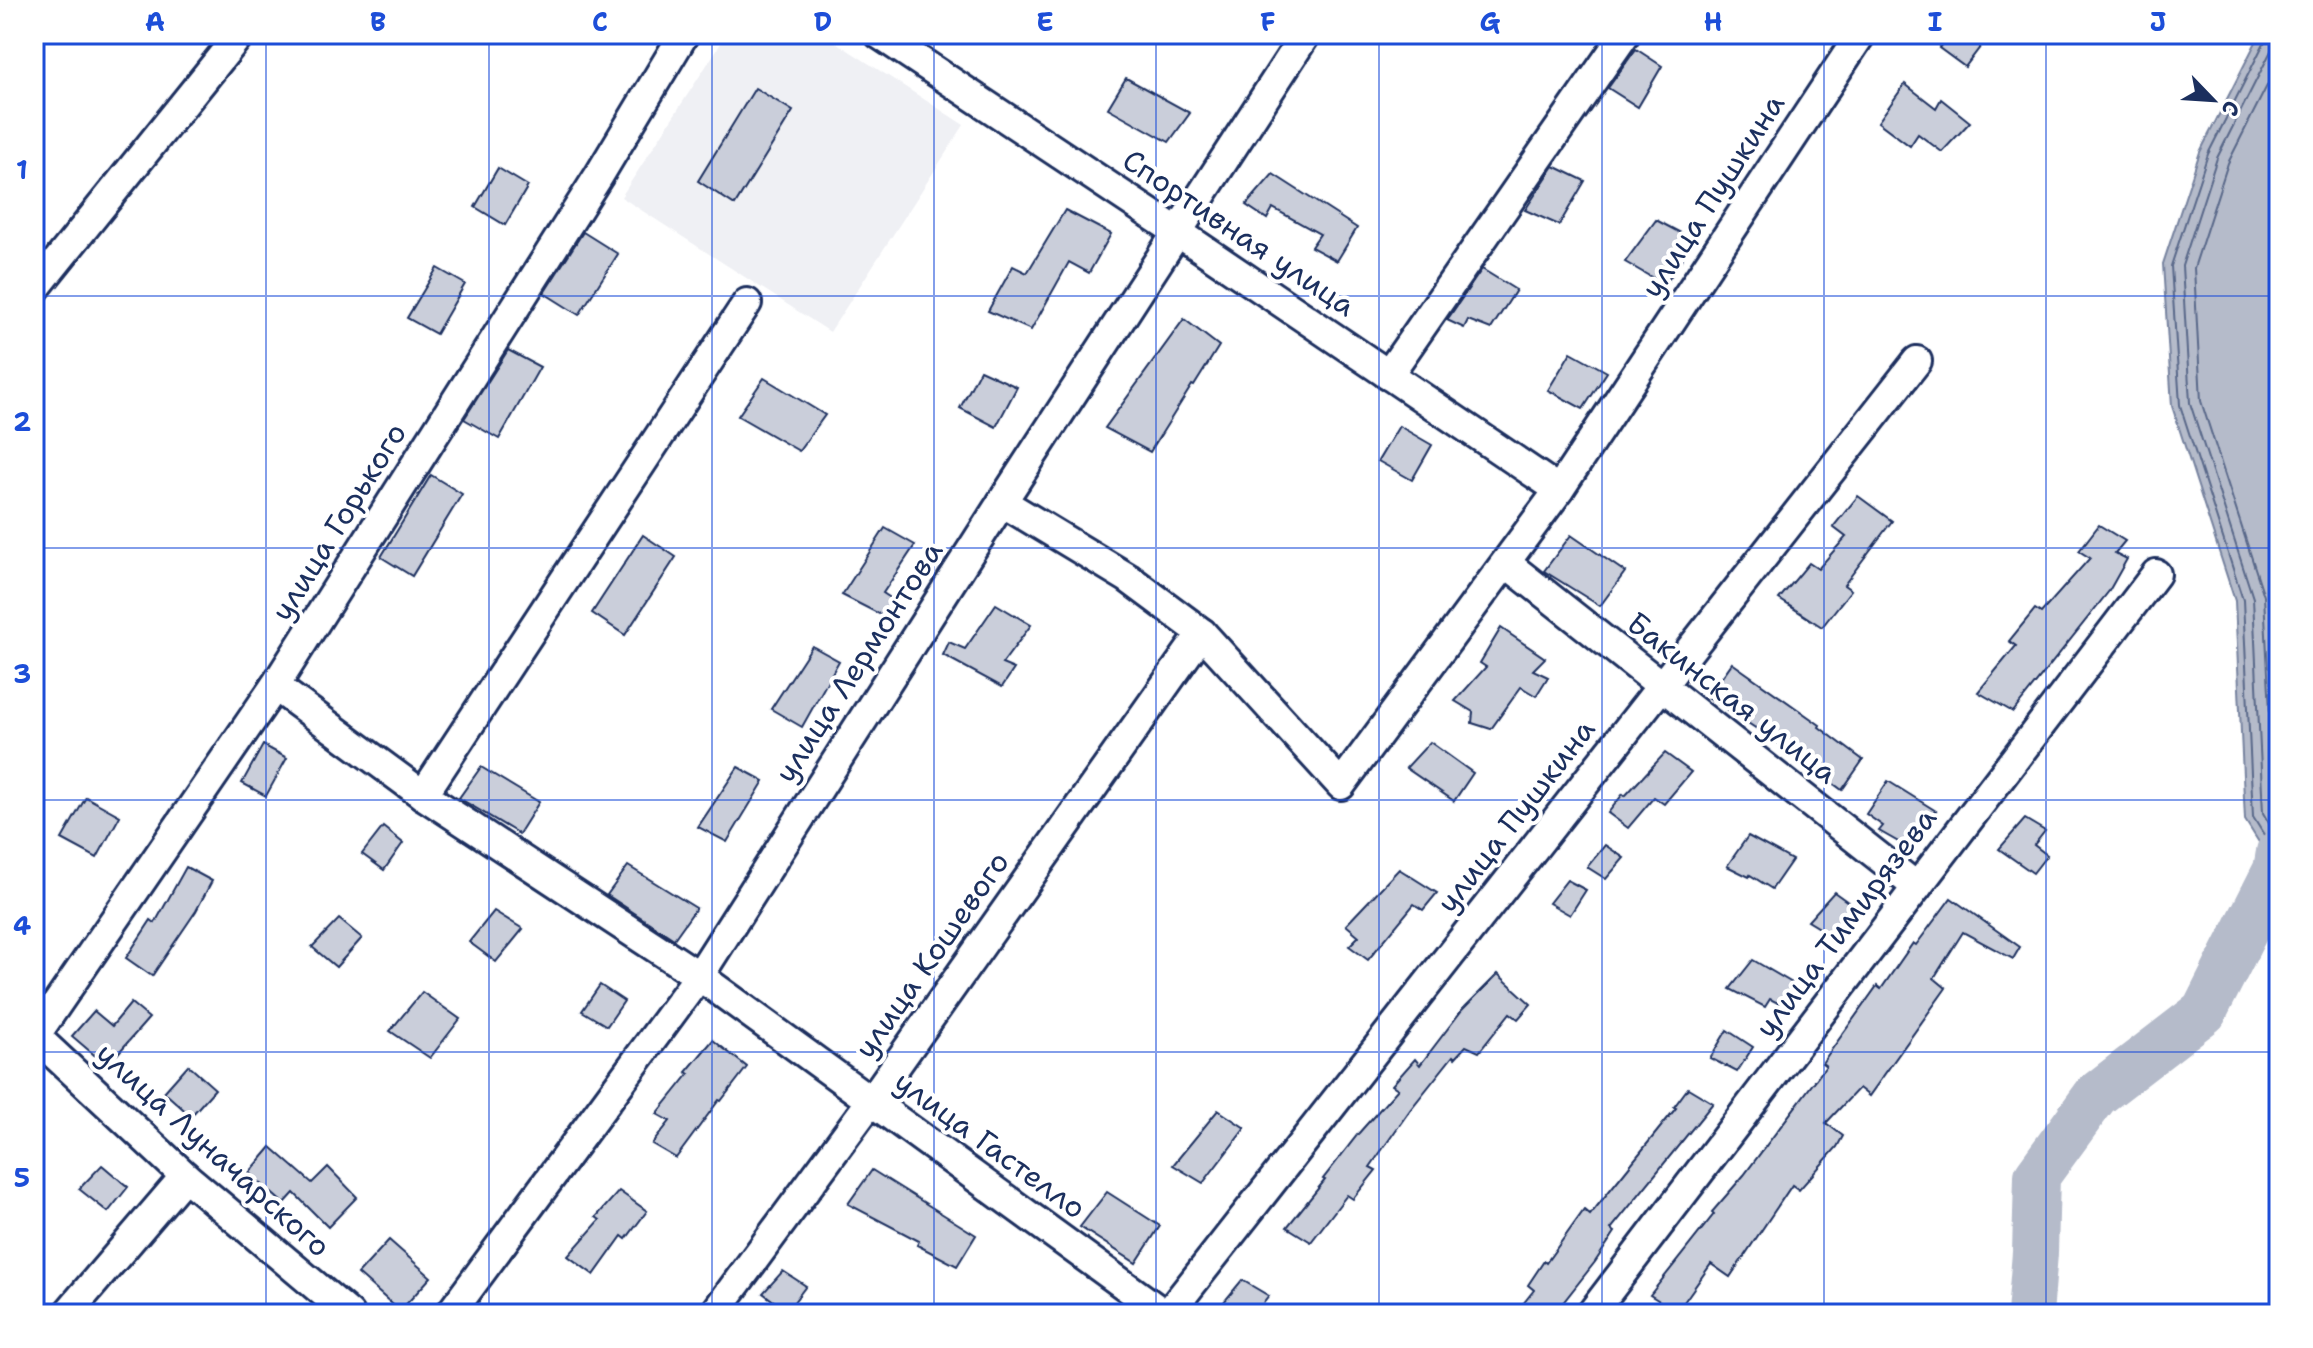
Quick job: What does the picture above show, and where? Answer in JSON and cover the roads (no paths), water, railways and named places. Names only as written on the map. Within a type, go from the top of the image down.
[{"type":"street","points":[[34,290],[240,34]]},
{"type":"street","name":"улица Горького","points":[[34,1035],[275,686],[590,191],[684,34]]},
{"type":"street","name":"Спортивная улица","points":[[879,34],[1559,490]]},
{"type":"street","name":"улица Лермонтова","points":[[450,1314],[699,976],[1176,231],[1306,34]]},
{"type":"street","points":[[1388,375],[1625,34]]},
{"type":"street","name":"улица Пушкина","points":[[1202,633],[1341,785],[1559,490],[1861,34]]},
{"type":"street","points":[[423,795],[747,303]]},
{"type":"street","name":"улица Пушкина","points":[[1166,1314],[1917,361]]},
{"type":"street","points":[[1002,502],[1128,578],[1202,633]]},
{"type":"street","name":"Бакинская улица","points":[[1506,563],[1917,887]]},
{"type":"street","name":"улица Тимирязева","points":[[1591,1314],[2156,574]]},
{"type":"street","name":"улица Кошевого","points":[[714,1314],[871,1101],[1202,633]]},
{"type":"street","name":"улица Гастелло","points":[[275,686],[423,795],[699,976],[1166,1314]]},
{"type":"street","name":"улица Луначарского","points":[[34,1035],[185,1176],[349,1314]]},
{"type":"street","points":[[67,1314],[185,1176]]},
{"type":"water","points":[[2260,34],[2279,34],[2279,874],[2245,820],[2235,601],[2172,406],[2163,264],[2200,152]]},
{"type":"waterway","points":[[2030,1314],[2037,1176],[2096,1095],[2204,1012],[2276,870],[2279,852]]}]
